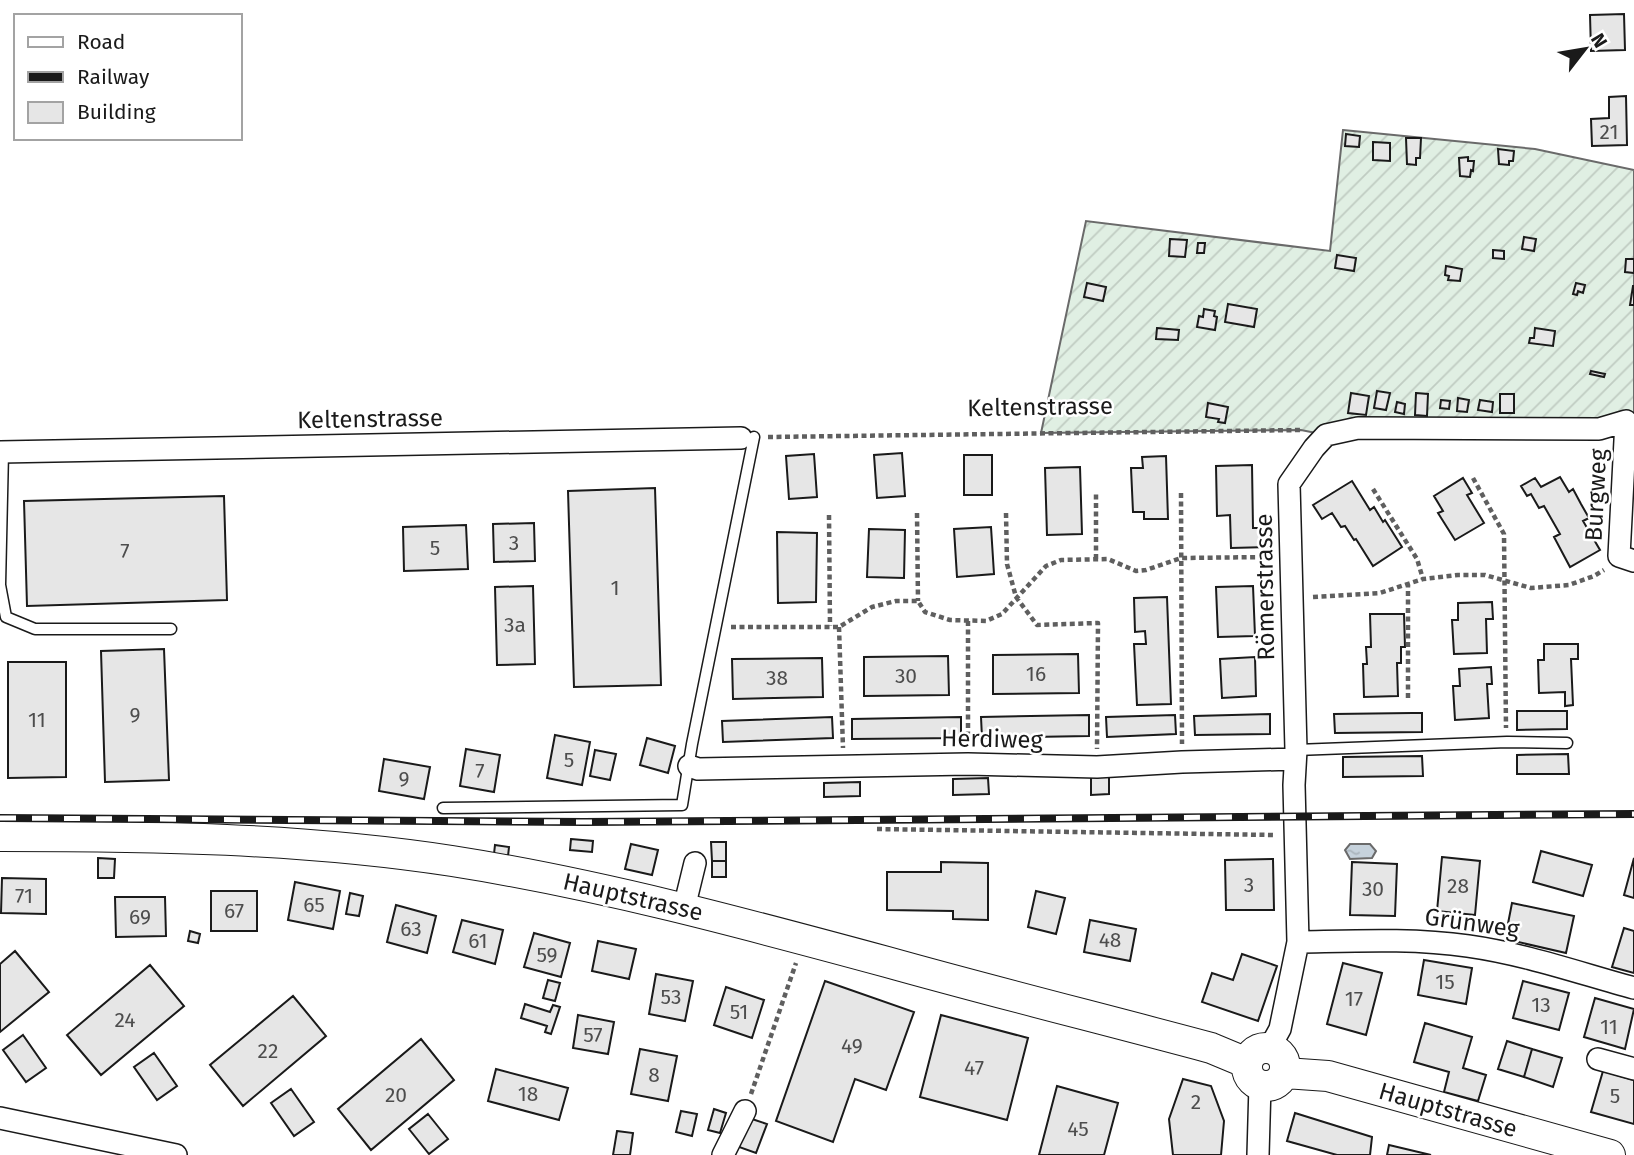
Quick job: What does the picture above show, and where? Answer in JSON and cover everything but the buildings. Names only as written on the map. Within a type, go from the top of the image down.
[{"type":"main road","name":"Hauptstrasse","points":[[0,836],[143,836],[329,847],[449,860],[521,873],[684,908],[804,939],[1211,1048],[1265,1067],[1328,1076],[1610,1155]]},
{"type":"street","points":[[1326,435],[1358,428],[1599,429],[1630,419]]},
{"type":"street","name":"Burgweg","points":[[1630,419],[1619,556],[1630,560]]},
{"type":"street","name":"Römerstrasse","points":[[1265,1067],[1280,1029],[1298,942],[1289,484],[1326,435]]},
{"type":"street","name":"Keltenstrasse","points":[[2,452],[748,437]]},
{"type":"street","name":"Herdiweg","points":[[689,766],[698,769],[968,764],[1097,767],[1296,755]]},
{"type":"street","points":[[684,908],[695,863]]},
{"type":"street","name":"Grünweg","points":[[1298,942],[1403,941],[1468,946],[1539,959],[1634,988]]},
{"type":"street","points":[[1598,1059],[1634,1069]]},
{"type":"street","points":[[1258,1155],[1265,1067]]},
{"type":"street","points":[[723,1155],[745,1111]]},
{"type":"street","points":[[0,1118],[176,1155]]},
{"type":"lane","points":[[443,808],[682,805],[748,437]]},
{"type":"lane","points":[[2,452],[0,585],[6,617],[35,629],[170,629]]},
{"type":"lane","points":[[1296,755],[1507,742],[1567,743]]},
{"type":"path","name":"Keltenstrasse","points":[[748,437],[1301,430],[1326,435]]},
{"type":"path","points":[[1473,478],[1504,534],[1507,742]]},
{"type":"path","points":[[1373,489],[1417,559],[1423,579]]},
{"type":"path","points":[[1096,491],[1096,559]]},
{"type":"path","points":[[1181,493],[1182,762]]},
{"type":"path","points":[[918,513],[918,601],[925,612],[950,620],[986,621],[1002,614],[1046,566],[1061,560],[1108,559],[1136,570],[1146,570],[1181,558],[1290,555]]},
{"type":"path","points":[[1006,513],[1007,564],[1016,597],[1037,625],[1098,623],[1097,767]]},
{"type":"path","points":[[829,515],[830,626]]},
{"type":"path","points":[[1291,596],[1327,597],[1380,593],[1423,579],[1471,575],[1485,575],[1531,588],[1569,584],[1630,560]]},
{"type":"path","points":[[1408,698],[1409,585]]},
{"type":"path","points":[[716,627],[839,626],[872,607],[896,601],[918,601]]},
{"type":"path","points":[[968,621],[968,764]]},
{"type":"path","points":[[839,626],[843,767]]},
{"type":"path","points":[[877,829],[1296,835]]},
{"type":"path","points":[[745,1111],[804,939]]},
{"type":"green space","points":[[1343,130],[1535,149],[1634,170],[1634,417],[1326,435],[1301,430],[1041,433],[1086,221],[1330,251]]},
{"type":"water","points":[[1350,844],[1370,844],[1376,851],[1372,858],[1350,859],[1345,850]]},
{"type":"railway","points":[[0,818],[584,822],[1634,814]]}]
